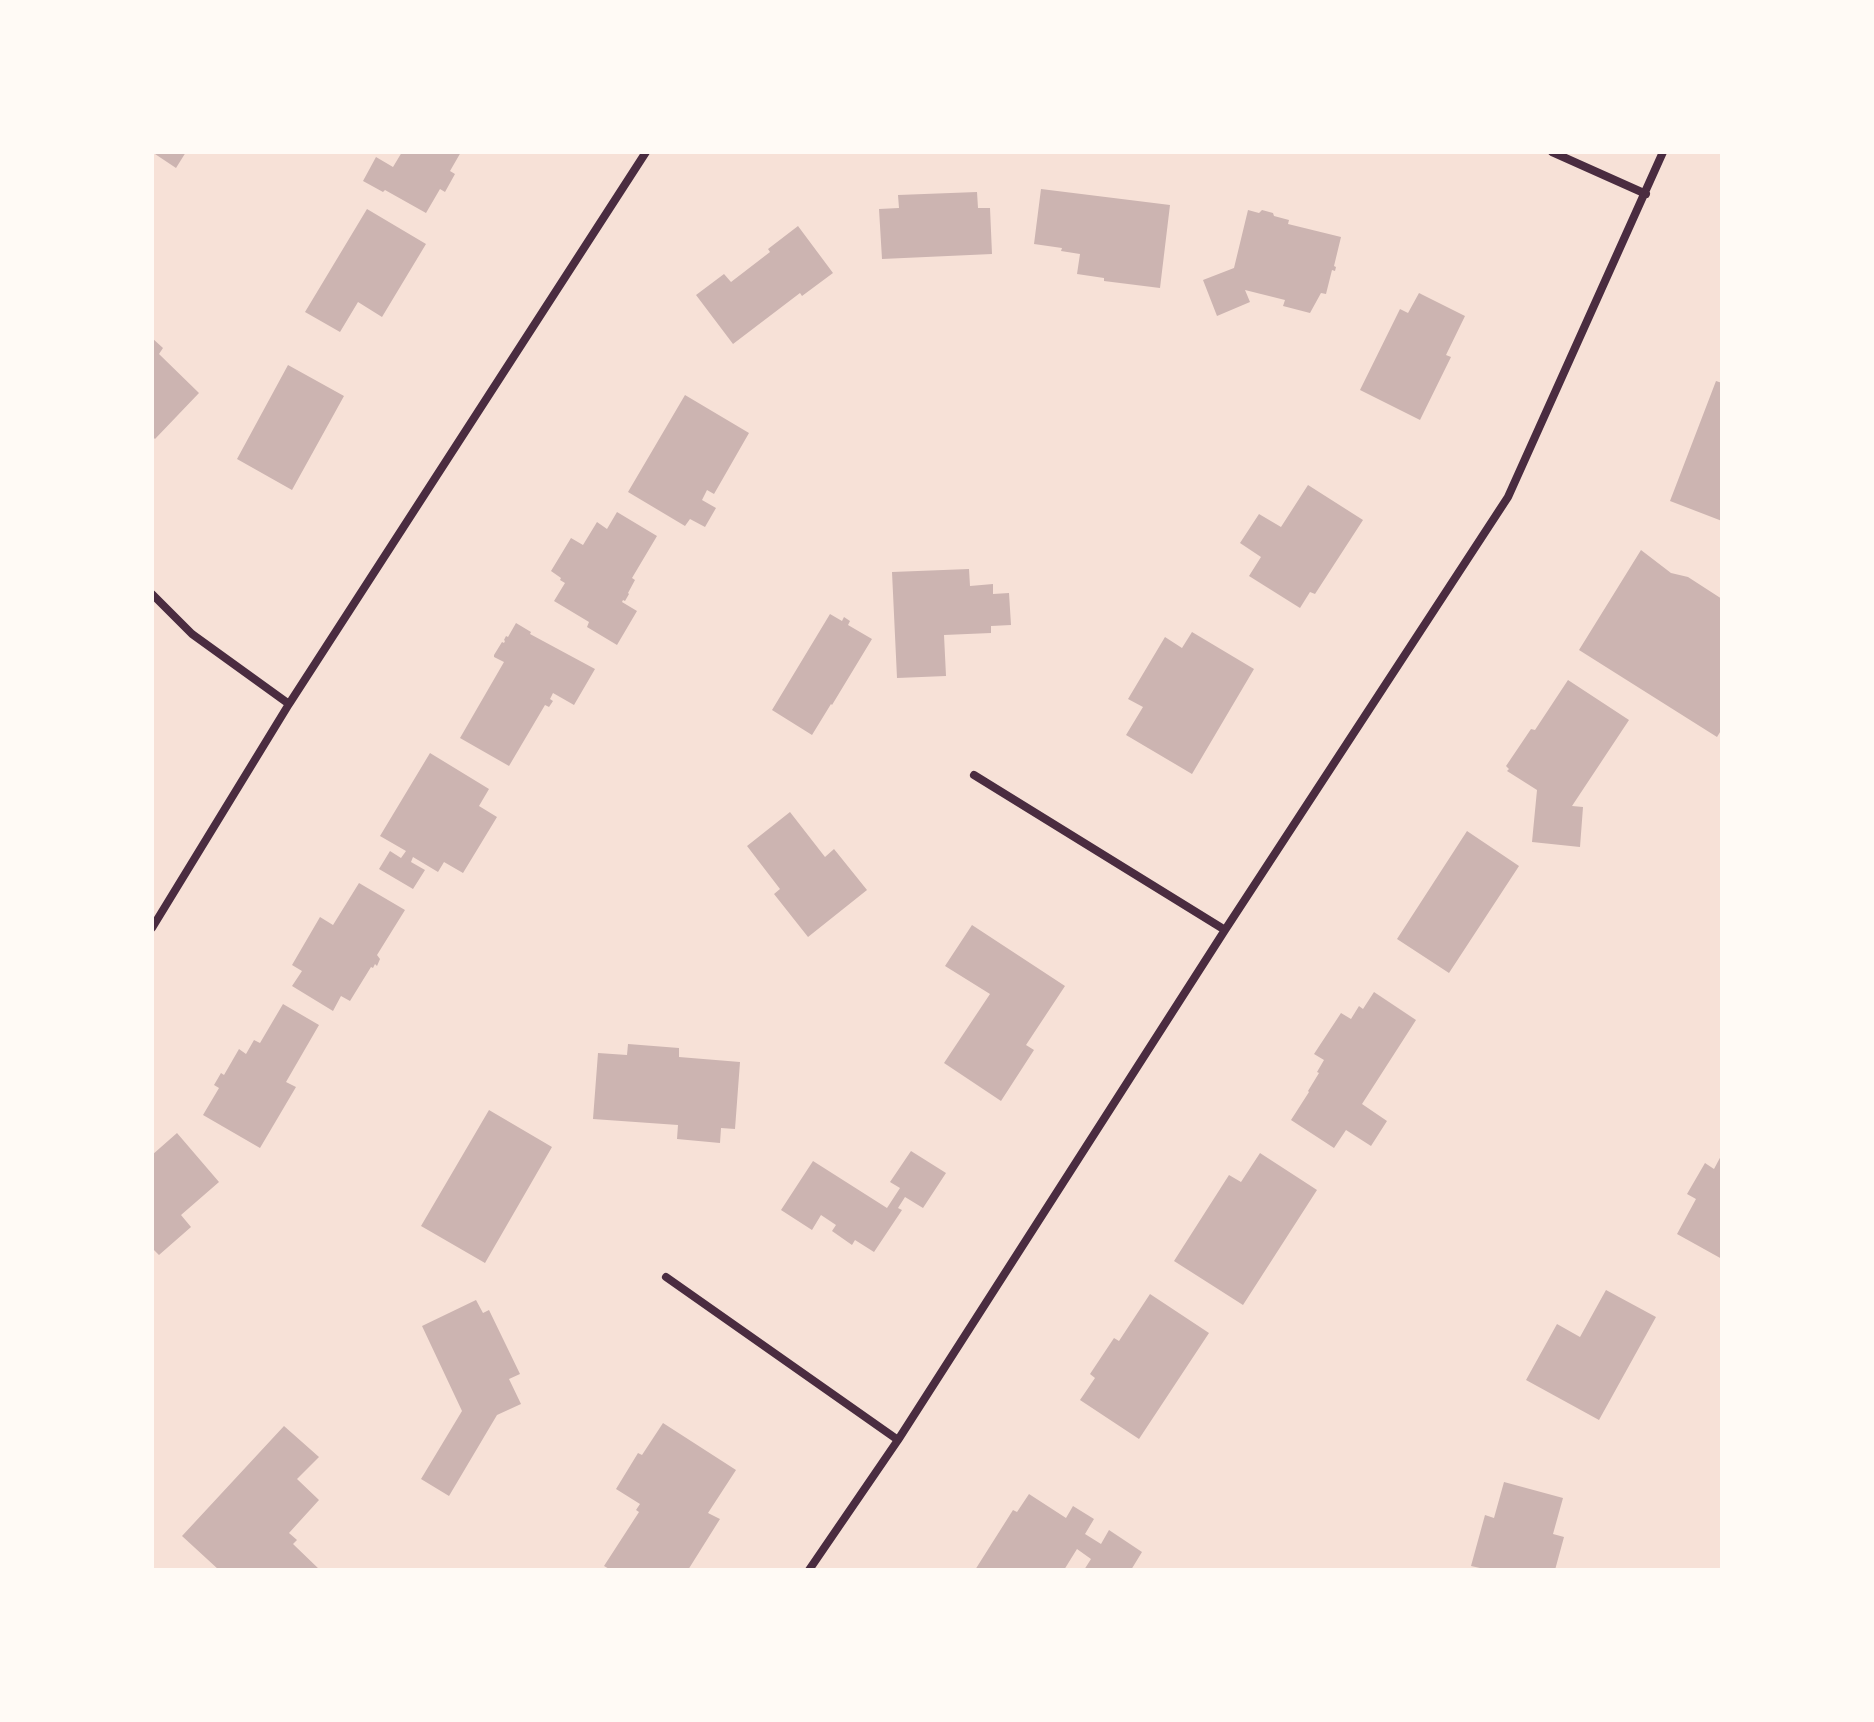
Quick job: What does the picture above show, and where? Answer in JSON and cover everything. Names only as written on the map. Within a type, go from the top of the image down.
[{"type":"street","points":[[152,928],[289,704],[646,152]]},
{"type":"street","points":[[1552,152],[1646,194]]},
{"type":"street","points":[[809,1570],[898,1440],[1225,930],[1508,497],[1663,152]]},
{"type":"street","points":[[152,594],[192,634],[289,704]]},
{"type":"street","points":[[974,775],[1225,930]]},
{"type":"street","points":[[666,1277],[898,1440]]},
{"type":"building","points":[[152,152],[186,152],[176,168]]},
{"type":"building","points":[[402,152],[461,152],[450,171],[455,174],[445,192],[440,189],[426,213],[363,181],[376,157],[393,167]]},
{"type":"building","points":[[1041,189],[1170,205],[1160,288],[1104,281],[1104,278],[1077,274],[1080,254],[1034,244]]},
{"type":"building","points":[[977,192],[978,208],[990,208],[992,254],[882,259],[879,209],[899,208],[898,195]]},
{"type":"building","points":[[367,209],[426,244],[382,317],[358,302],[340,332],[305,312]]},
{"type":"building","points":[[1248,210],[1273,213],[1289,220],[1288,224],[1341,237],[1335,271],[1332,270],[1326,294],[1321,293],[1310,313],[1283,306],[1285,300],[1245,290],[1250,302],[1217,316],[1203,280],[1234,268]]},
{"type":"building","points":[[798,226],[833,273],[802,296],[800,293],[733,344],[696,295],[724,274],[731,282]]},
{"type":"building","points":[[1419,293],[1465,316],[1446,355],[1451,357],[1420,420],[1360,390],[1400,309],[1408,313]]},
{"type":"building","points":[[152,338],[163,348],[159,354],[199,393],[155,439],[152,436]]},
{"type":"building","points":[[288,365],[344,396],[292,490],[237,459]]},
{"type":"building","points":[[1716,381],[1722,383],[1722,521],[1670,501]]},
{"type":"building","points":[[685,395],[749,433],[714,494],[707,490],[702,500],[716,508],[705,527],[690,519],[685,526],[628,492]]},
{"type":"building","points":[[1308,485],[1363,520],[1315,594],[1310,592],[1300,608],[1249,576],[1261,557],[1240,543],[1259,514],[1281,527]]},
{"type":"building","points":[[617,512],[657,536],[632,578],[635,580],[629,594],[622,602],[637,611],[617,645],[587,627],[589,622],[554,601],[565,583],[551,571],[571,538],[583,545],[597,522],[607,529]]},
{"type":"building","points":[[1641,550],[1671,573],[1688,577],[1722,599],[1722,729],[1717,737],[1579,650]]},
{"type":"building","points":[[969,569],[970,586],[993,584],[993,594],[1009,593],[1011,625],[991,626],[991,633],[944,635],[946,676],[897,678],[892,572]]},
{"type":"building","points":[[830,614],[842,621],[844,617],[850,621],[848,625],[872,639],[812,735],[772,710]]},
{"type":"building","points":[[516,623],[530,634],[595,669],[574,705],[553,693],[550,699],[553,701],[549,707],[545,705],[509,766],[460,738],[504,662],[494,655]]},
{"type":"building","points":[[1192,632],[1254,669],[1192,774],[1126,735],[1143,707],[1128,699],[1165,637],[1182,648]]},
{"type":"building","points":[[1568,680],[1629,720],[1572,806],[1583,807],[1580,847],[1532,842],[1537,790],[1507,771],[1506,766],[1531,729],[1535,730]]},
{"type":"building","points":[[430,753],[489,789],[479,806],[497,817],[463,873],[444,862],[438,872],[413,857],[411,862],[425,870],[413,889],[379,869],[390,851],[401,858],[406,851],[380,836]]},
{"type":"building","points":[[790,812],[825,857],[834,849],[867,890],[808,937],[774,894],[780,889],[747,846]]},
{"type":"building","points":[[1467,831],[1519,866],[1449,973],[1397,939]]},
{"type":"building","points":[[359,883],[405,910],[377,955],[380,959],[377,966],[371,967],[350,1001],[341,996],[333,1011],[292,986],[302,971],[292,965],[320,917],[333,925]]},
{"type":"building","points":[[972,925],[1065,986],[1026,1045],[1034,1050],[1001,1101],[944,1063],[990,994],[945,966]]},
{"type":"building","points":[[1374,992],[1416,1020],[1362,1104],[1387,1121],[1371,1146],[1346,1130],[1334,1148],[1291,1120],[1324,1060],[1314,1054],[1341,1013],[1351,1019],[1359,1006],[1363,1009]]},
{"type":"building","points":[[283,1004],[319,1025],[286,1082],[296,1087],[260,1148],[203,1115],[219,1088],[214,1085],[221,1073],[224,1075],[239,1049],[246,1054],[254,1040],[260,1043]]},
{"type":"building","points":[[628,1044],[679,1048],[679,1057],[740,1062],[735,1129],[721,1128],[720,1143],[677,1139],[678,1125],[593,1119],[598,1053],[627,1055]]},
{"type":"building","points":[[489,1110],[552,1147],[485,1263],[421,1226]]},
{"type":"building","points":[[177,1133],[219,1182],[181,1215],[191,1227],[159,1255],[152,1248],[152,1155]]},
{"type":"building","points":[[911,1151],[946,1173],[923,1208],[905,1197],[898,1208],[902,1210],[874,1252],[855,1240],[852,1245],[832,1231],[836,1225],[821,1215],[812,1230],[781,1210],[813,1161],[887,1208],[900,1188],[890,1182]]},
{"type":"building","points":[[1260,1153],[1317,1190],[1243,1305],[1174,1261],[1229,1175],[1241,1182]]},
{"type":"building","points":[[1722,1154],[1722,1259],[1677,1234],[1696,1199],[1687,1194],[1705,1163],[1714,1169]]},
{"type":"building","points":[[1606,1290],[1656,1317],[1599,1420],[1526,1380],[1557,1324],[1580,1337]]},
{"type":"building","points":[[1150,1294],[1209,1333],[1139,1439],[1080,1400],[1095,1378],[1090,1374],[1114,1338],[1119,1341]]},
{"type":"building","points":[[476,1300],[483,1313],[489,1310],[520,1374],[509,1379],[521,1404],[497,1415],[449,1496],[421,1479],[462,1411],[422,1326]]},
{"type":"building","points":[[663,1423],[736,1470],[708,1513],[720,1519],[688,1570],[611,1570],[604,1566],[639,1512],[636,1510],[640,1504],[616,1489],[638,1453],[642,1455]]},
{"type":"building","points":[[284,1426],[319,1457],[297,1479],[319,1500],[289,1533],[297,1540],[293,1544],[320,1570],[219,1570],[182,1536]]},
{"type":"building","points":[[1504,1482],[1563,1498],[1553,1534],[1564,1537],[1555,1570],[1480,1570],[1471,1566],[1485,1515],[1494,1518]]},
{"type":"building","points":[[1029,1494],[1066,1518],[1073,1506],[1094,1519],[1085,1534],[1101,1544],[1109,1530],[1142,1552],[1131,1570],[1084,1570],[1091,1559],[1077,1549],[1064,1570],[975,1570],[1013,1510],[1017,1512]]}]
